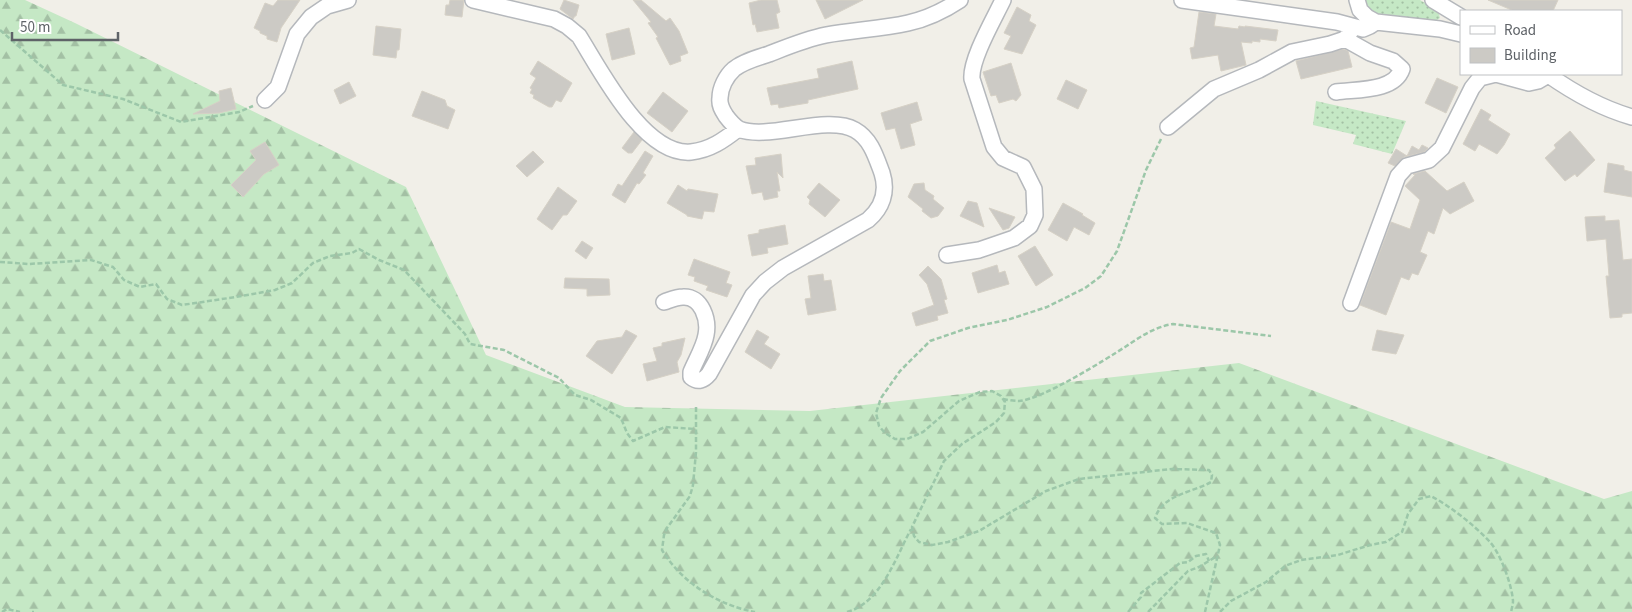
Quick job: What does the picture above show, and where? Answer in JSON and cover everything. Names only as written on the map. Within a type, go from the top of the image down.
[{"type":"street","points":[[266,100],[278,87],[298,34],[311,17],[327,6],[348,0]]},
{"type":"street","points":[[473,0],[554,19],[567,26],[579,36],[632,117],[645,131],[666,146],[681,152],[693,152],[717,145],[738,129]]},
{"type":"street","points":[[664,302],[680,296],[688,297],[698,303],[704,312],[707,324],[706,337],[690,372],[693,379],[698,381],[705,379],[710,374],[753,295],[765,282],[783,268],[868,220],[878,212],[882,201],[884,190],[883,176],[874,152],[866,138],[854,129],[832,125],[751,132],[738,129],[731,123],[720,108],[720,99],[726,79],[734,69],[746,62],[826,35],[910,23],[939,12],[960,0]]},
{"type":"street","points":[[947,255],[979,250],[1014,238],[1030,226],[1035,215],[1034,189],[1028,176],[1023,167],[1003,158],[994,146],[972,79],[971,72],[976,58],[1003,0]]},
{"type":"street","points":[[1182,0],[1348,30],[1363,29],[1378,22],[1440,29],[1460,34]]},
{"type":"street","points":[[1433,0],[1460,16]]},
{"type":"street","points":[[1168,127],[1214,89],[1259,70],[1292,52],[1330,44],[1348,30],[1359,5]]},
{"type":"street","points":[[1359,5],[1367,17],[1400,31],[1460,40]]},
{"type":"street","points":[[1440,29],[1448,18],[1446,8]]},
{"type":"street","points":[[1336,92],[1389,83],[1399,74],[1402,68],[1393,62],[1370,53],[1348,30]]},
{"type":"street","points":[[1351,304],[1398,176],[1407,166],[1429,160],[1442,148],[1472,88],[1480,78],[1492,75]]},
{"type":"street","points":[[1500,75],[1529,83],[1538,81],[1547,75]]},
{"type":"street","points":[[1549,75],[1573,92],[1610,110],[1632,117]]},
{"type":"path","points":[[0,30],[63,85],[123,99],[181,122],[239,112],[266,100]]},
{"type":"path","points":[[847,612],[855,610],[869,601],[879,589],[912,528],[944,461],[962,444],[996,422],[1004,413],[1005,402],[1001,396],[992,391],[980,392],[959,401],[923,432],[907,439],[895,439],[885,433],[879,426],[876,413],[880,398],[900,371],[930,341],[968,328],[1007,320],[1047,307],[1085,288],[1101,276],[1117,251],[1146,170],[1168,127]]},
{"type":"path","points":[[0,262],[29,264],[91,260],[113,267],[124,280],[140,287],[156,284],[167,299],[182,305],[275,290],[292,283],[313,263],[330,256],[352,253],[359,249],[379,260],[404,270],[465,334],[470,344],[504,350],[559,378],[575,395],[591,400],[621,418],[627,433],[633,441],[665,427],[695,429]]},
{"type":"path","points":[[1003,399],[1020,401],[1042,394],[1123,348],[1147,332],[1164,325],[1173,324],[1271,336]]},
{"type":"path","points":[[696,407],[696,452],[693,485],[690,496],[667,528],[662,550],[677,571],[720,602],[755,612]]},
{"type":"path","points":[[912,528],[914,536],[919,542],[932,545],[948,542],[979,531],[1046,491],[1079,479],[1172,469],[1209,470],[1212,475],[1211,482],[1168,501],[1158,511],[1155,518],[1162,524],[1188,523],[1216,533],[1220,545],[1205,612]]},
{"type":"path","points":[[1220,612],[1231,601],[1266,582],[1285,566],[1300,560],[1338,555],[1386,542],[1402,532],[1408,514],[1419,499],[1431,496],[1440,500],[1490,542],[1503,566],[1510,585],[1513,602],[1511,612]]},
{"type":"path","points":[[1128,612],[1141,597],[1141,593],[1180,563],[1188,562],[1196,556],[1206,554],[1208,561]]},
{"type":"path","points":[[1148,612],[1188,571],[1199,567],[1217,556]]},
{"type":"path","points":[[2,612],[7,609],[20,612]]},
{"type":"green space","points":[[0,0],[25,0],[75,23],[406,187],[486,355],[625,407],[810,411],[1239,363],[1604,499],[1632,491],[1632,612],[0,612]]},
{"type":"green space","points":[[1365,0],[1420,0],[1438,11],[1440,18],[1434,22],[1380,15],[1370,10]]},
{"type":"green space","points":[[1316,101],[1406,121],[1392,154],[1353,144],[1356,135],[1313,125]]},
{"type":"building","points":[[278,0],[300,0],[281,28],[277,42],[267,39],[267,36],[254,28],[265,3],[273,6]]},
{"type":"building","points":[[450,0],[464,0],[462,17],[445,15],[446,5],[449,5]]},
{"type":"building","points":[[564,0],[579,5],[576,16],[573,19],[560,9]]},
{"type":"building","points":[[633,0],[641,0],[666,21],[670,18],[679,31],[688,53],[680,56],[681,61],[670,65],[656,38],[658,37],[648,23],[651,22]]},
{"type":"building","points":[[761,0],[777,0],[780,12],[776,14],[779,28],[757,32],[755,24],[753,25],[749,3]]},
{"type":"building","points":[[816,0],[863,0],[825,19]]},
{"type":"building","points":[[1488,0],[1558,0],[1553,10],[1512,10]]},
{"type":"building","points":[[1017,7],[1031,15],[1029,21],[1036,25],[1022,54],[1004,49],[1011,36],[1004,33]]},
{"type":"building","points":[[1199,12],[1216,14],[1214,26],[1238,29],[1239,26],[1245,26],[1278,30],[1276,41],[1260,39],[1260,42],[1241,42],[1246,65],[1221,71],[1218,55],[1192,59],[1190,48],[1194,47]]},
{"type":"building","points":[[376,26],[401,29],[399,50],[397,50],[396,58],[373,55]]},
{"type":"building","points":[[629,28],[635,54],[612,60],[606,34]]},
{"type":"building","points":[[1344,49],[1348,51],[1352,67],[1301,79],[1296,61]]},
{"type":"building","points":[[538,61],[572,83],[561,102],[556,100],[552,107],[533,98],[534,95],[530,93],[532,89],[530,88],[536,78],[530,74]]},
{"type":"building","points":[[852,61],[858,89],[808,100],[808,103],[779,108],[778,104],[771,105],[767,88],[819,78],[817,69]]},
{"type":"building","points":[[1011,63],[1021,95],[1016,101],[1013,99],[999,103],[996,95],[991,96],[983,72]]},
{"type":"building","points":[[1437,78],[1458,87],[1446,113],[1425,103]]},
{"type":"building","points":[[1066,80],[1087,90],[1078,109],[1057,99]]},
{"type":"building","points":[[349,82],[356,96],[340,104],[334,90]]},
{"type":"building","points":[[231,88],[236,109],[219,113],[193,114],[220,101],[219,91]]},
{"type":"building","points":[[422,91],[445,100],[447,106],[455,110],[448,129],[412,116]]},
{"type":"building","points":[[663,92],[688,111],[672,132],[647,113]]},
{"type":"building","points":[[917,102],[922,120],[910,124],[915,145],[901,149],[895,128],[886,130],[881,113]]},
{"type":"building","points":[[1481,109],[1491,115],[1488,120],[1510,134],[1497,154],[1479,144],[1475,151],[1463,144]]},
{"type":"building","points":[[1570,131],[1595,160],[1577,177],[1575,174],[1565,181],[1545,158],[1556,148],[1554,145]]},
{"type":"building","points":[[634,132],[642,140],[632,153],[628,153],[622,148]]},
{"type":"building","points":[[265,142],[279,165],[264,174],[243,197],[231,185],[256,160],[250,151]]},
{"type":"building","points":[[1422,145],[1428,148],[1424,152],[1404,157],[1395,166],[1388,163],[1396,149],[1407,156],[1412,146],[1419,150]]},
{"type":"building","points":[[533,151],[544,162],[527,177],[516,166]]},
{"type":"building","points":[[645,151],[653,156],[643,173],[646,175],[639,184],[637,183],[625,203],[612,195],[618,184],[622,186]]},
{"type":"building","points":[[781,154],[783,178],[777,172],[780,191],[777,191],[778,197],[764,200],[762,192],[752,194],[746,166],[756,165],[755,158]]},
{"type":"building","points":[[1608,163],[1624,166],[1624,170],[1632,172],[1632,197],[1604,192]]},
{"type":"building","points":[[1425,171],[1447,191],[1464,182],[1474,201],[1450,214],[1443,208],[1434,234],[1428,231],[1420,252],[1427,255],[1418,275],[1412,273],[1409,280],[1401,277],[1386,315],[1360,305],[1391,222],[1410,229],[1420,200],[1405,186],[1415,175],[1413,174]]},
{"type":"building","points":[[819,183],[840,200],[825,217],[809,204],[810,200],[807,197]]},
{"type":"building","points":[[924,183],[925,190],[934,196],[933,199],[944,208],[938,216],[931,218],[908,197],[914,184]]},
{"type":"building","points":[[678,185],[687,191],[688,189],[718,194],[714,212],[704,211],[702,219],[687,216],[667,203]]},
{"type":"building","points":[[558,187],[577,201],[567,215],[563,215],[552,230],[537,219]]},
{"type":"building","points":[[968,201],[977,203],[984,227],[960,216]]},
{"type":"building","points":[[1063,203],[1095,223],[1089,235],[1074,227],[1067,241],[1048,230]]},
{"type":"building","points":[[989,208],[1015,217],[1009,228],[1003,230]]},
{"type":"building","points":[[1605,216],[1605,221],[1619,220],[1623,260],[1632,259],[1632,313],[1622,314],[1622,317],[1610,318],[1606,276],[1609,276],[1606,239],[1587,241],[1585,217]]},
{"type":"building","points":[[785,225],[788,244],[767,248],[768,253],[752,256],[748,235],[759,233],[759,230]]},
{"type":"building","points":[[582,241],[593,248],[586,259],[575,251]]},
{"type":"building","points":[[1035,246],[1053,275],[1036,286],[1018,256]]},
{"type":"building","points":[[694,259],[730,272],[726,283],[732,285],[727,297],[706,290],[708,286],[694,281],[695,277],[688,275]]},
{"type":"building","points":[[997,265],[999,273],[1005,271],[1009,284],[978,293],[972,273]]},
{"type":"building","points":[[928,266],[941,279],[947,299],[944,300],[948,313],[937,316],[938,320],[916,326],[912,313],[934,305],[927,284],[919,275]]},
{"type":"building","points":[[823,274],[824,281],[831,280],[836,310],[808,315],[805,299],[811,298],[808,276]]},
{"type":"building","points":[[565,278],[609,279],[610,295],[587,296],[587,289],[564,288]]},
{"type":"building","points":[[626,330],[637,336],[612,374],[586,356],[597,341],[622,337]]},
{"type":"building","points":[[757,330],[769,337],[764,344],[780,354],[771,369],[745,352]]},
{"type":"building","points":[[1377,330],[1404,335],[1396,354],[1372,350]]},
{"type":"building","points":[[685,338],[681,355],[677,362],[679,372],[647,381],[643,364],[657,361],[653,348],[662,346],[662,343]]}]
